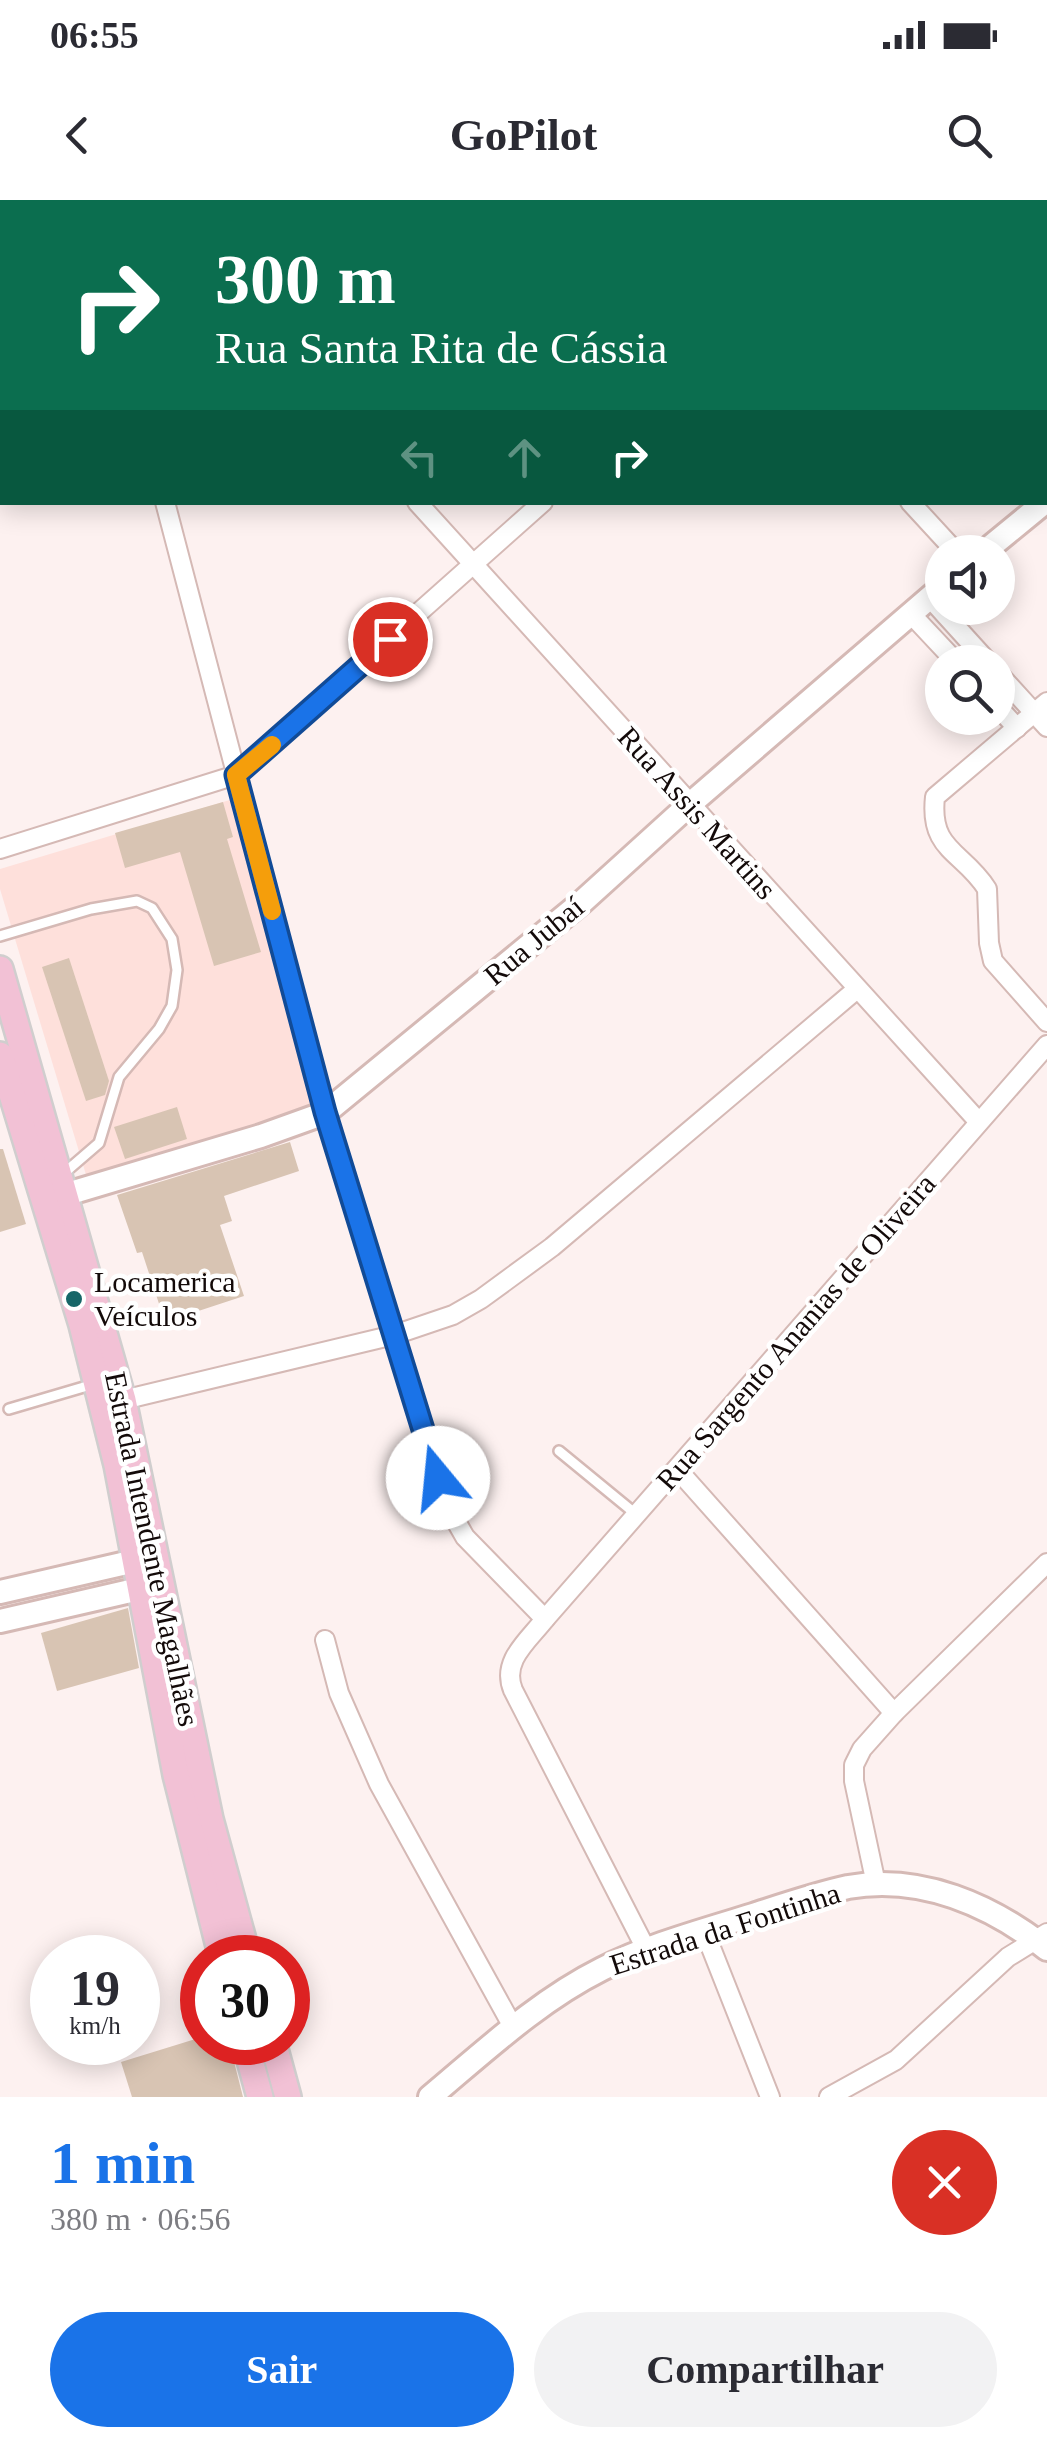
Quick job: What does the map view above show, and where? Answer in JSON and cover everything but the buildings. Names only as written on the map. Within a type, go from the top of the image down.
[{"type":"main road","name":"Estrada Intendente Magalhães","points":[[0,969],[123,1400],[210,1820],[242,1935]]},
{"type":"main road","name":"Estrada Intendente Magalhães","points":[[0,1055],[96,1383],[136,1561],[176,1775],[216,1935]]},
{"type":"main road","points":[[251,2065],[260,2097]]},
{"type":"main road","points":[[279,2065],[288,2097]]},
{"type":"street","points":[[166,505],[325,1112],[452,1516],[484,1558],[545,1619]]},
{"type":"street","name":"Rua Assis Martins","points":[[420,505],[978,1122]]},
{"type":"street","points":[[0,849],[236,775],[541,505]]},
{"type":"street","points":[[913,505],[940,535]]},
{"type":"street","points":[[1005,535],[1042,505]]},
{"type":"street","name":"Rua Jubaí","points":[[64,1185],[261,1136],[325,1112],[582,902],[925,602]]},
{"type":"street","points":[[911,614],[940,645]]},
{"type":"street","points":[[960,625],[975,645]]},
{"type":"street","points":[[1015,688],[1043,714],[1017,728],[935,798],[933,820],[939,838],[987,890],[993,960],[1047,1022]]},
{"type":"street","points":[[123,1400],[394,1335],[453,1315],[526,1268],[857,989]]},
{"type":"street","name":"Rua Sargento Ananias de Oliveira","points":[[646,1949],[510,1684],[512,1660],[1047,1045]]},
{"type":"street","points":[[678,1469],[894,1714]]},
{"type":"street","points":[[0,1592],[136,1561]]},
{"type":"street","points":[[876,1884],[857,1804],[854,1765],[862,1749],[1047,1563]]},
{"type":"street","points":[[0,1621],[139,1590]]},
{"type":"street","points":[[325,1640],[340,1692],[379,1784],[513,2028]]},
{"type":"street","name":"Estrada da Fontinha","points":[[430,2097],[567,1988],[646,1949],[820,1894],[876,1884],[926,1890],[969,1901],[1043,1940]]},
{"type":"street","points":[[704,1930],[770,2097]]},
{"type":"street","points":[[830,2097],[896,2060],[1008,1957],[1043,1940]]},
{"type":"lane","points":[[0,936],[91,909],[136,901],[152,908],[172,939],[177,970],[172,1006],[160,1029],[119,1077],[100,1143],[64,1185]]},
{"type":"lane","points":[[9,1409],[96,1383]]},
{"type":"lane","points":[[559,1452],[636,1515]]},
{"type":"shaded area","points":[[233,799],[315,1105],[87,1178],[0,889],[0,869]]},
{"type":"slow traffic","points":[[272,745],[236,775],[272,911]]},
{"type":"place","name":"Locamerica Veículos","points":[[74,1299]]},
{"type":"route","points":[[390,639],[236,775],[325,1112],[438,1478]]}]
